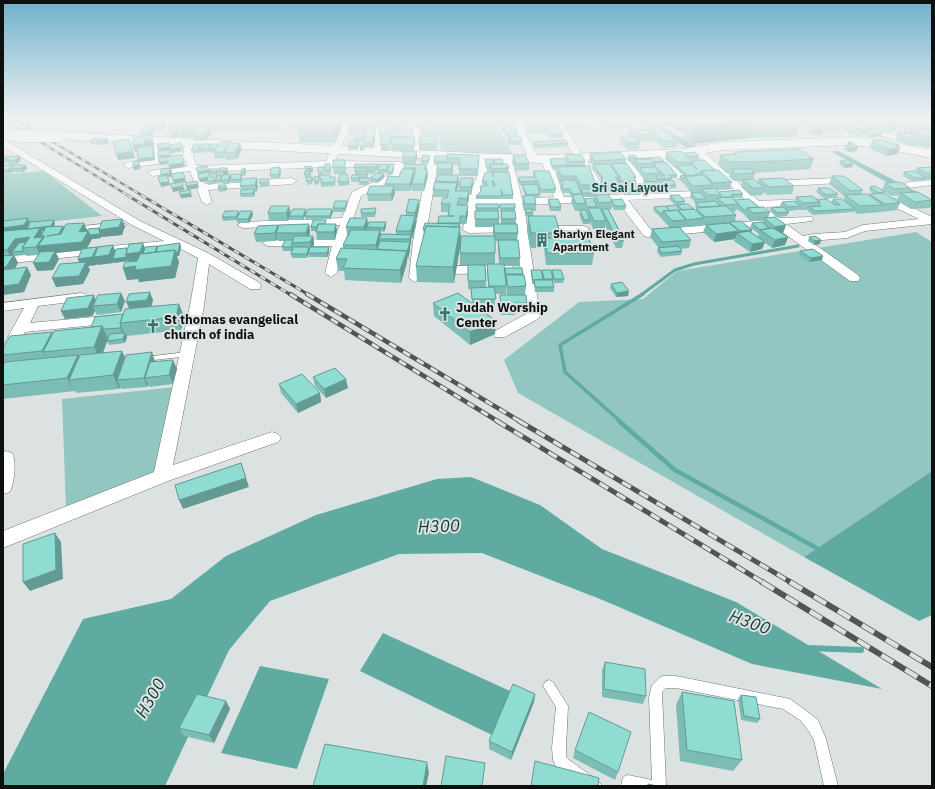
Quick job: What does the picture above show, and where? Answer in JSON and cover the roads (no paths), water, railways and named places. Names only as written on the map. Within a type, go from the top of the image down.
[{"type":"street","points":[[24,155],[136,223],[204,256],[255,286]]},
{"type":"street","points":[[156,155],[156,161]]},
{"type":"street","points":[[190,155],[191,164],[197,183],[207,202]]},
{"type":"street","points":[[329,164],[334,155]]},
{"type":"street","points":[[384,155],[401,160]]},
{"type":"street","points":[[128,165],[156,161],[191,164],[329,164],[352,166],[401,160],[417,155],[540,159],[643,155]]},
{"type":"street","points":[[537,155],[560,200]]},
{"type":"street","points":[[659,155],[680,178]]},
{"type":"street","points":[[701,155],[735,185],[751,187]]},
{"type":"street","points":[[415,278],[419,241],[434,156]]},
{"type":"street","points":[[622,156],[651,196]]},
{"type":"street","points":[[580,157],[606,198]]},
{"type":"street","points":[[483,158],[482,177],[471,201],[469,230],[584,229]]},
{"type":"street","points":[[500,334],[533,316],[518,202],[507,159]]},
{"type":"street","points":[[153,173],[191,164],[223,160]]},
{"type":"street","points":[[331,273],[339,242],[356,194],[395,176],[401,160]]},
{"type":"street","points":[[26,166],[41,165]]},
{"type":"street","points":[[351,176],[352,166]]},
{"type":"street","points":[[197,183],[292,180]]},
{"type":"street","points":[[471,201],[518,202],[651,196],[836,181]]},
{"type":"street","points":[[908,185],[932,182]]},
{"type":"street","points":[[751,187],[754,202],[776,222],[854,278]]},
{"type":"street","points":[[620,197],[648,234],[808,219]]},
{"type":"street","points":[[700,205],[880,198],[891,201],[932,221]]},
{"type":"street","points":[[243,225],[347,220]]},
{"type":"street","points":[[802,240],[813,237],[847,235],[863,228],[932,221]]},
{"type":"street","points":[[50,232],[136,223]]},
{"type":"street","points":[[268,243],[339,242]]},
{"type":"street","points":[[3,260],[179,244]]},
{"type":"street","points":[[162,476],[188,354],[204,256]]},
{"type":"street","points":[[457,270],[528,269]]},
{"type":"street","points":[[3,307],[81,297]]},
{"type":"street","points":[[3,360],[34,302]]},
{"type":"street","points":[[21,328],[128,318]]},
{"type":"street","points":[[3,540],[162,476],[272,438]]},
{"type":"street","points":[[3,487],[6,458]]},
{"type":"lane","points":[[136,360],[188,354]]},
{"type":"lane","points":[[659,786],[655,698],[656,689],[663,682],[786,703],[804,716],[816,732],[825,754],[831,786]]},
{"type":"lane","points":[[549,686],[562,706],[559,742],[560,760],[569,769],[595,786]]},
{"type":"lane","points":[[628,786],[628,782],[651,786]]},
{"type":"water","points":[[837,155],[845,155],[932,200],[932,207]]},
{"type":"water","points":[[932,471],[932,615],[919,621],[804,557]]},
{"type":"water","points":[[471,477],[540,505],[602,549],[736,602],[882,689],[752,664],[600,599],[482,553],[399,554],[270,601],[229,650],[165,786],[3,786],[3,774],[83,619],[171,599],[226,556],[316,515],[437,479]]},
{"type":"water","points":[[383,633],[512,692],[494,736],[360,671]]},
{"type":"water","points":[[260,666],[329,679],[297,769],[221,753]]},
{"type":"waterway","points":[[641,295],[675,270],[694,264],[798,246]]},
{"type":"waterway","points":[[621,422],[565,372],[560,345],[643,294]]},
{"type":"waterway","points":[[619,421],[675,470],[822,551]]},
{"type":"waterway","name":"H300","points":[[808,648],[861,650]]},
{"type":"railway","points":[[62,155],[129,196]]},
{"type":"railway","points":[[74,155],[143,196]]},
{"type":"railway","points":[[127,195],[291,295]]},
{"type":"railway","points":[[141,195],[309,295]]},
{"type":"railway","points":[[290,294],[499,422]]},
{"type":"railway","points":[[307,294],[521,422]]},
{"type":"railway","points":[[497,421],[764,583]]},
{"type":"railway","points":[[519,421],[792,583]]},
{"type":"railway","points":[[762,582],[932,686]]},
{"type":"railway","points":[[790,582],[932,667]]},
{"type":"place","name":"Sharlyn Elegant Apartment","points":[[542,240]]},
{"type":"place","name":"Judah Worship Center","points":[[445,314]]},
{"type":"place","name":"St thomas evangelical church of india","points":[[153,326]]},
{"type":"district","name":"Sri Sai Layout","points":[[630,187]]}]
